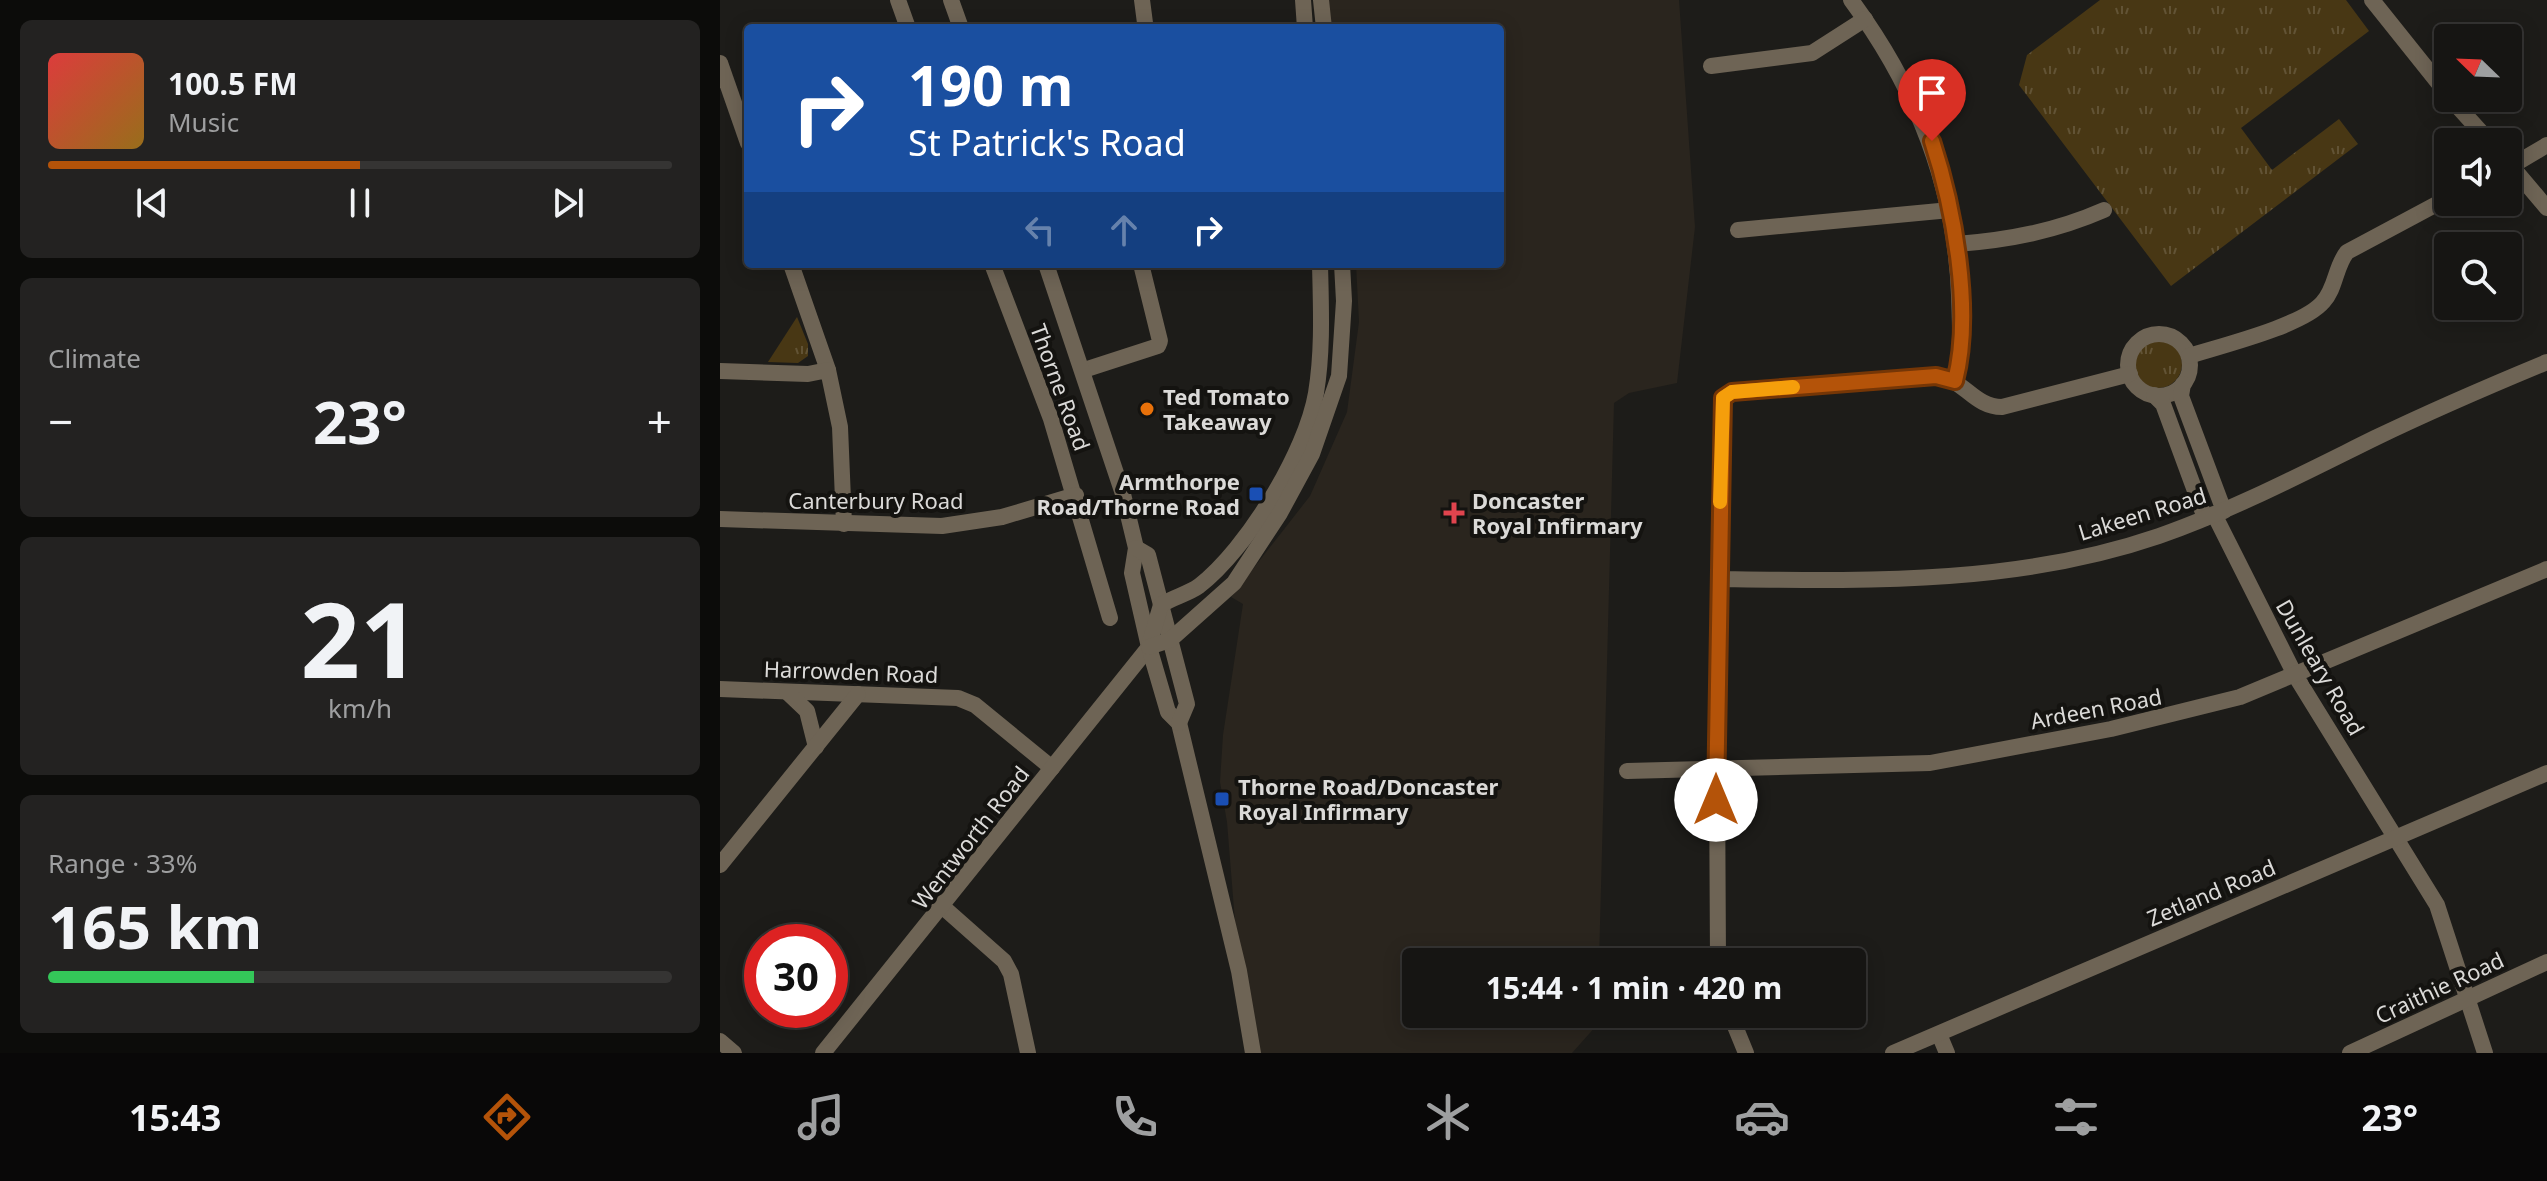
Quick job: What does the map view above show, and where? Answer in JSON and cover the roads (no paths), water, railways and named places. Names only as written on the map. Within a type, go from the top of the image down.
[{"type":"street","points":[[898,0],[907,24]]},
{"type":"street","points":[[951,0],[960,24]]},
{"type":"street","points":[[1142,0],[1145,23]]},
{"type":"street","points":[[1303,0],[1305,24]]},
{"type":"street","points":[[1321,0],[1324,24]]},
{"type":"street","points":[[1851,0],[1901,75],[1932,141],[1957,244],[1961,341],[1955,381]]},
{"type":"street","points":[[2372,0],[2434,78]]},
{"type":"street","points":[[1711,66],[1812,53],[1865,19]]},
{"type":"street","points":[[720,63],[744,132]]},
{"type":"street","points":[[2463,112],[2477,128]]},
{"type":"street","points":[[2522,158],[2547,145]]},
{"type":"street","points":[[2522,180],[2547,208]]},
{"type":"street","points":[[2189,356],[2247,338],[2317,309],[2331,290],[2339,263],[2347,252],[2434,205]]},
{"type":"street","points":[[1738,230],[1950,210]]},
{"type":"street","points":[[1957,244],[2005,241],[2069,225],[2104,210]]},
{"type":"street","points":[[792,268],[828,370],[840,427],[844,524]]},
{"type":"street","name":"Thorne Road","points":[[993,268],[1076,495],[1110,618]]},
{"type":"street","name":"Thorne Road","points":[[1047,268],[1123,494],[1136,548],[1132,573],[1149,647],[1168,712],[1179,723],[1239,971],[1253,1053]]},
{"type":"street","points":[[1084,370],[1158,346],[1160,341],[1142,268]]},
{"type":"street","points":[[1149,647],[1161,605],[1197,588],[1223,562],[1273,492],[1302,437],[1315,397],[1322,347],[1320,268]]},
{"type":"street","points":[[1149,647],[1170,640],[1234,583],[1280,513],[1317,442],[1339,376],[1342,268]]},
{"type":"street","points":[[2169,335],[2178,340],[2189,356],[2189,372],[2183,384],[2166,395],[2154,395],[2138,388],[2130,374],[2128,359],[2132,348],[2147,336],[2169,335]]},
{"type":"street","name":"Lakeen Road","points":[[1719,579],[1901,580],[1986,574],[2126,545],[2214,514],[2430,412],[2547,362]]},
{"type":"street","points":[[720,371],[808,374],[828,370]]},
{"type":"street","points":[[1718,948],[1721,406],[1727,394],[1936,376],[1955,381],[1983,405],[2002,407],[2130,374]]},
{"type":"street","name":"Dunleary Road","points":[[2183,384],[2181,396],[2214,514]]},
{"type":"street","name":"Dunleary Road","points":[[2154,395],[2163,404],[2295,675],[2437,905],[2470,998],[2485,1053]]},
{"type":"street","name":"Canterbury Road","points":[[720,519],[942,526],[972,522],[1076,495]]},
{"type":"street","name":"Thorne Road","points":[[1136,548],[1148,555],[1187,704],[1179,723]]},
{"type":"street","name":"Ardeen Road","points":[[1627,771],[1930,763],[2189,711],[2240,697],[2547,569]]},
{"type":"street","name":"Wentworth Road","points":[[823,1053],[1149,647]]},
{"type":"street","name":"Harrowden Road","points":[[720,689],[943,695],[975,705],[1052,768]]},
{"type":"street","points":[[787,692],[807,711],[816,747]]},
{"type":"street","points":[[720,865],[858,694]]},
{"type":"street","name":"Zetland Road","points":[[1893,1053],[2547,773]]},
{"type":"street","points":[[943,907],[1004,961],[1011,974],[1028,1053]]},
{"type":"street","name":"Craithie Road","points":[[2350,1053],[2547,962]]},
{"type":"street","points":[[1736,1028],[1746,1053]]},
{"type":"street","points":[[1939,1034],[1947,1053]]},
{"type":"street","points":[[720,1041],[734,1053]]},
{"type":"place","name":"Ted Tomato Takeaway","points":[[1147,409]]},
{"type":"place","name":"Armthorpe Road/Thorne Road","points":[[1256,494]]},
{"type":"place","name":"Doncaster Royal Infirmary","points":[[1454,513]]},
{"type":"place","name":"Thorne Road/Doncaster Royal Infirmary","points":[[1222,799]]}]
